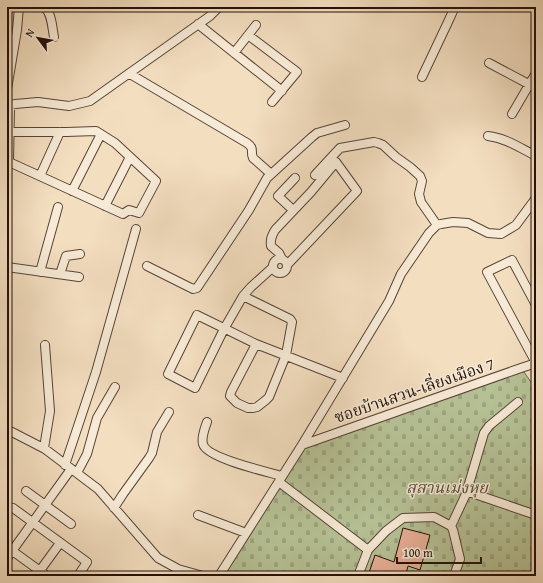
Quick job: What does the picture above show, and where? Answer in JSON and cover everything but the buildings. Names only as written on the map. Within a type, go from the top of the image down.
[{"type":"street","points":[[7,89],[11,42],[17,30],[19,7]]},
{"type":"street","points":[[44,7],[47,9],[49,14],[54,37]]},
{"type":"street","points":[[10,132],[96,130],[115,143],[156,181],[139,213],[129,210],[123,214],[10,162],[8,106],[38,102],[69,106],[90,101],[130,74],[210,16],[220,7]]},
{"type":"street","points":[[422,77],[453,11],[453,7]]},
{"type":"street","points":[[198,24],[282,91]]},
{"type":"street","points":[[234,53],[256,25]]},
{"type":"street","points":[[248,35],[298,72],[272,102]]},
{"type":"street","points":[[489,63],[533,86]]},
{"type":"street","points":[[512,114],[533,86],[536,73]]},
{"type":"street","points":[[130,74],[247,142],[251,145],[253,158],[271,174]]},
{"type":"street","points":[[147,266],[193,289],[197,288],[271,174],[317,133],[345,125]]},
{"type":"street","points":[[40,176],[60,132]]},
{"type":"street","points":[[72,191],[100,134]]},
{"type":"street","points":[[488,136],[505,139],[536,156]]},
{"type":"street","points":[[315,175],[340,148],[374,142],[380,143],[420,176],[422,181],[419,194],[421,202],[437,226]]},
{"type":"street","points":[[105,206],[130,157]]},
{"type":"street","points":[[272,268],[277,273],[282,273],[286,270],[279,253],[271,246],[271,238],[275,230],[311,192],[336,162],[357,191],[284,262]]},
{"type":"street","points":[[293,210],[278,196],[295,178]]},
{"type":"street","points":[[219,576],[281,479],[389,301],[400,274],[429,233],[441,224],[453,222],[468,223],[488,233],[501,234],[516,225],[536,198]]},
{"type":"street","points":[[40,272],[58,207]]},
{"type":"street","points":[[71,469],[96,372],[136,230]]},
{"type":"street","points":[[60,274],[66,256],[80,254]]},
{"type":"street","points":[[284,262],[277,259],[272,268],[243,296],[224,329],[195,388],[168,374],[197,316],[224,329],[256,344],[342,378]]},
{"type":"street","points":[[536,305],[512,260],[487,272],[536,363]]},
{"type":"street","points":[[7,267],[79,277]]},
{"type":"street","points":[[243,296],[292,321],[286,355],[269,397],[257,407],[253,408],[237,403],[230,396],[256,344]]},
{"type":"street","points":[[44,448],[50,411],[45,345]]},
{"type":"street","name":"ซอยบ้านสวน-เลี่ยงเมือง 7","points":[[302,445],[536,363]]},
{"type":"street","points":[[7,558],[10,549],[33,523],[71,469],[87,454],[97,418],[116,387]]},
{"type":"street","points":[[451,526],[466,491],[483,436],[489,426],[518,402]]},
{"type":"street","points":[[114,508],[152,453],[157,432],[169,412]]},
{"type":"street","points":[[207,422],[202,439],[203,445],[212,454],[281,479],[368,550]]},
{"type":"street","points":[[7,439],[10,432],[44,448],[98,489],[158,558],[178,569],[202,576]]},
{"type":"street","points":[[26,491],[71,524]]},
{"type":"street","points":[[466,491],[536,515]]},
{"type":"street","points":[[13,508],[87,562],[78,576]]},
{"type":"street","points":[[198,515],[246,534]]},
{"type":"street","points":[[358,576],[368,550],[386,531],[403,518],[434,517],[451,526],[453,530],[460,559],[454,576]]},
{"type":"street","points":[[38,573],[60,543]]},
{"type":"street","points":[[10,549],[38,573],[47,576]]},
{"type":"green space","name":"สุสานเม่งหุย","points":[[521,368],[536,389],[536,576],[219,576],[302,445]]}]
